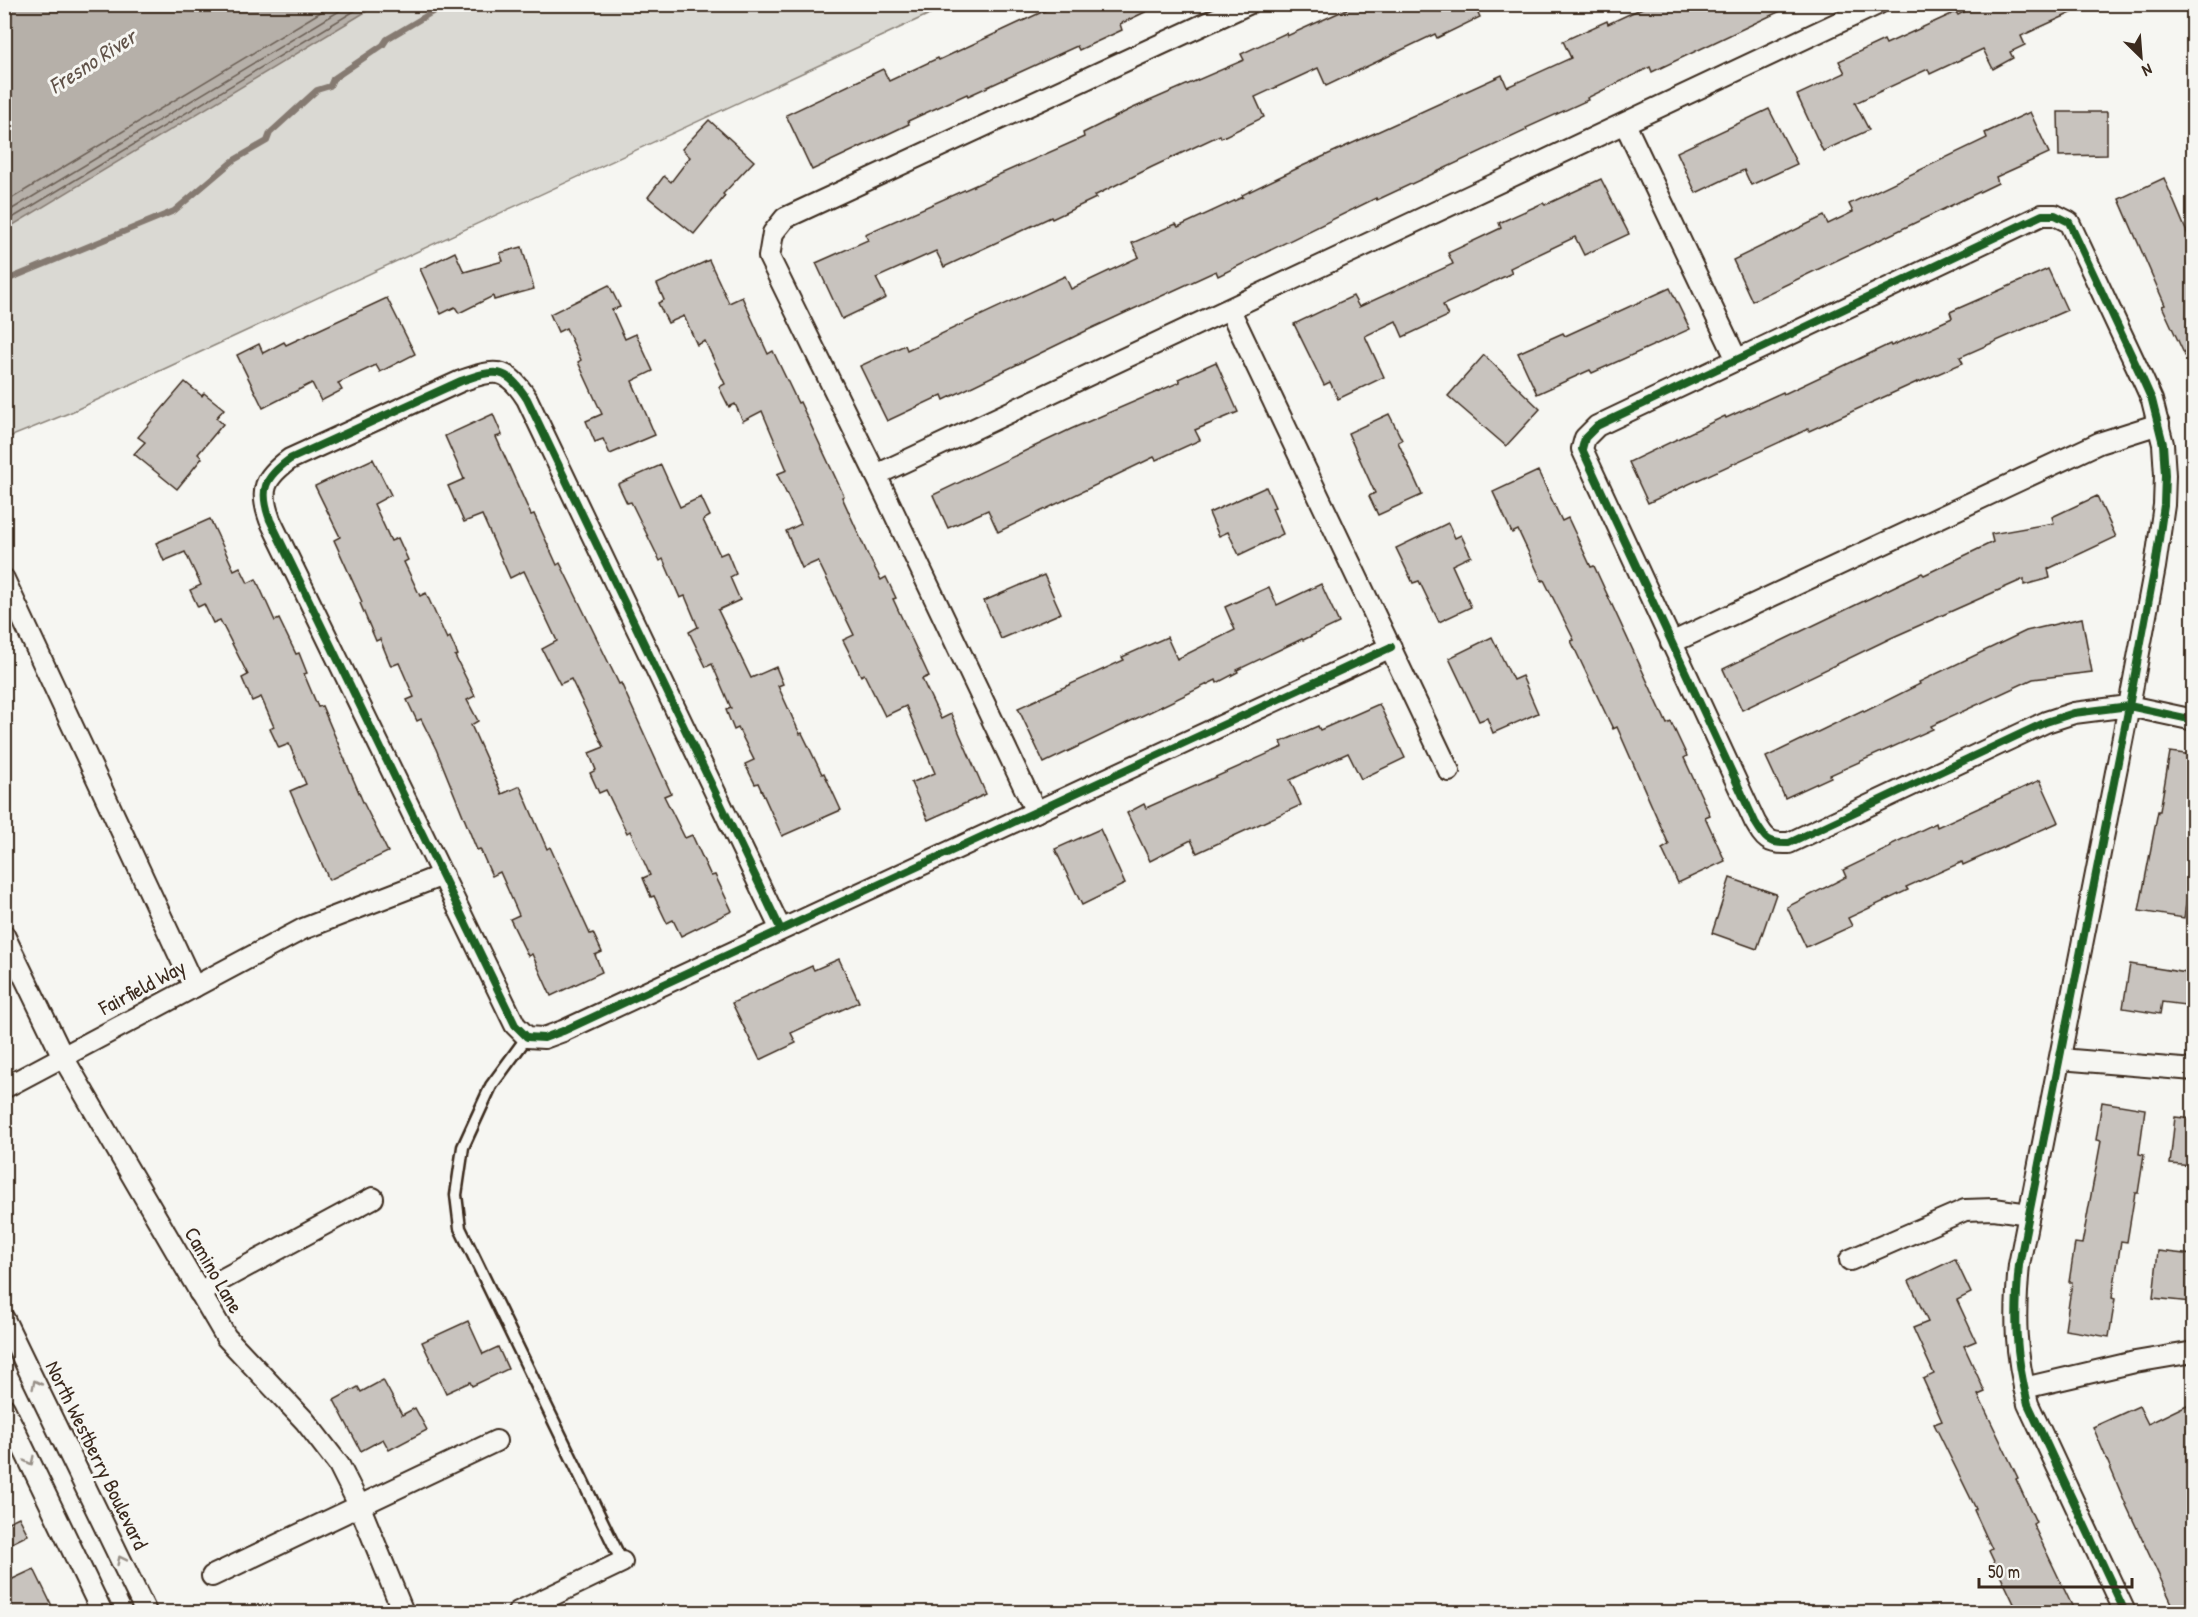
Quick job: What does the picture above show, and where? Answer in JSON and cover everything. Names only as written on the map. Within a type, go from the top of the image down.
[{"type":"street","points":[[1036,812],[876,475],[769,257],[773,233],[785,218],[1248,4]]},
{"type":"street","points":[[876,475],[1878,4]]},
{"type":"street","points":[[1624,124],[1737,360]]},
{"type":"street","points":[[2125,1612],[2028,1404],[2020,1371],[2015,1307],[2019,1265],[2129,706],[2164,505],[2165,475],[2159,424],[2143,380],[2069,222],[2055,215],[2042,215],[1598,426],[1585,438],[1582,449],[1671,643],[1755,822],[1763,836],[1774,843],[1789,843],[2046,722],[2074,713],[2129,706],[2193,720]]},
{"type":"street","points":[[1230,310],[1449,771]]},
{"type":"street","points":[[781,930],[527,399],[516,382],[503,373],[481,374],[461,381],[290,459],[274,471],[266,486],[264,502],[270,520],[515,1025],[526,1037],[544,1038],[563,1031],[1036,812],[1391,647]]},
{"type":"street","points":[[1671,643],[2099,443],[2159,424]]},
{"type":"street","points":[[4,579],[194,987]]},
{"type":"street","name":"Fairfield Way","points":[[4,1088],[303,929],[443,875]]},
{"type":"street","name":"Camino Lane","points":[[4,935],[63,1057],[226,1337],[305,1421],[339,1465],[360,1507],[403,1612]]},
{"type":"street","points":[[2060,1059],[2193,1070]]},
{"type":"street","points":[[200,1292],[373,1198]]},
{"type":"street","points":[[1850,1260],[1965,1210],[1994,1209],[2029,1214]]},
{"type":"street","name":"North Westberry Boulevard","points":[[4,1319],[146,1612]]},
{"type":"street","points":[[2024,1388],[2136,1362],[2193,1352]]},
{"type":"street","points":[[4,1408],[102,1612]]},
{"type":"street","points":[[212,1576],[496,1441]]},
{"type":"street","points":[[518,1612],[622,1562]]},
{"type":"lane","points":[[526,1037],[490,1086],[463,1147],[456,1195],[460,1228],[622,1562]]},
{"type":"shaded area","points":[[5,5],[949,5],[69,413],[5,439]]},
{"type":"water","name":"Fresno River","points":[[10,4],[377,5],[5,230],[4,9]]},
{"type":"building","points":[[1059,4],[1162,4],[1120,24],[1122,30],[1079,50],[1077,46],[968,96],[967,94],[812,170],[786,115],[883,69],[889,81]]},
{"type":"building","points":[[1345,4],[1474,4],[1480,17],[1437,38],[1435,34],[1326,86],[1318,68],[1255,97],[1264,117],[1152,167],[1052,219],[1051,217],[944,267],[936,251],[876,278],[886,298],[842,319],[816,263],[868,240],[865,234],[1084,137],[1083,133],[1131,109],[1244,60],[1241,54],[1347,9]]},
{"type":"building","points":[[1651,4],[1795,4],[1652,72],[1650,67],[1587,98],[1588,100],[1526,128],[1527,130],[1377,200],[1376,198],[1218,276],[1216,271],[944,400],[942,395],[887,421],[860,366],[905,345],[907,350],[1065,276],[1071,289],[1139,257],[1132,243],[1176,224],[1178,227],[1298,168],[1502,75],[1507,87],[1571,58],[1563,41]]},
{"type":"building","points":[[1979,4],[2091,4],[2021,36],[2025,45],[2010,52],[2013,58],[1993,69],[1983,49],[1930,74],[1928,69],[1855,103],[1869,130],[1823,151],[1797,95],[1845,73],[1839,61],[1884,40],[1886,44],[1956,12],[1958,15]]},
{"type":"building","points":[[1769,109],[1797,164],[1751,185],[1744,170],[1696,193],[1677,152]]},
{"type":"building","points":[[2030,112],[2049,153],[1996,177],[1998,183],[1752,301],[1733,260],[1824,216],[1828,224],[1853,212],[1849,204],[1987,138],[1985,133]]},
{"type":"building","points":[[2058,112],[2107,112],[2107,155],[2059,156]]},
{"type":"building","points":[[709,120],[754,161],[723,194],[725,196],[694,234],[648,197],[664,176],[671,182],[690,157],[682,149]]},
{"type":"building","points":[[2164,178],[2193,247],[2193,373],[2162,306],[2165,305],[2119,199]]},
{"type":"building","points":[[1601,179],[1629,234],[1584,255],[1575,237],[1510,268],[1512,273],[1443,305],[1448,316],[1403,337],[1396,321],[1365,336],[1384,377],[1338,399],[1330,382],[1324,385],[1294,324],[1353,296],[1359,307],[1453,264],[1448,253],[1501,228],[1499,223]]},
{"type":"building","points":[[522,247],[534,289],[494,300],[493,296],[459,313],[455,307],[441,314],[420,269],[455,252],[464,272],[503,261],[500,253]]},
{"type":"building","points":[[709,260],[729,303],[742,297],[768,354],[773,351],[798,403],[800,402],[844,496],[842,497],[868,555],[881,580],[886,577],[896,598],[893,599],[929,676],[922,679],[941,719],[951,714],[986,794],[928,820],[911,783],[935,773],[906,706],[885,716],[864,674],[861,676],[843,640],[854,635],[818,561],[802,568],[786,531],[801,524],[777,474],[787,470],[762,411],[743,421],[735,404],[729,407],[719,387],[725,384],[705,341],[697,345],[684,316],[668,323],[658,303],[664,300],[657,284]]},
{"type":"building","points":[[2048,269],[2067,310],[1960,357],[1963,363],[1809,431],[1808,429],[1648,503],[1629,462],[1725,416],[1726,418],[1783,392],[1784,394],[1890,344],[1891,346],[1952,318],[1950,312]]},
{"type":"building","points":[[609,285],[620,307],[612,310],[625,339],[636,334],[653,371],[632,381],[655,435],[610,454],[603,439],[595,442],[586,421],[602,414],[578,362],[581,360],[566,328],[558,332],[550,314]]},
{"type":"building","points":[[1670,288],[1690,329],[1592,373],[1590,370],[1537,394],[1518,353],[1563,333],[1565,336]]},
{"type":"building","points":[[387,298],[415,354],[380,372],[376,365],[338,383],[342,390],[321,401],[312,383],[263,408],[237,355],[259,344],[263,353],[284,342],[286,345]]},
{"type":"building","points":[[1484,355],[1540,409],[1506,446],[1448,396]]},
{"type":"building","points":[[1216,362],[1238,412],[1195,430],[1200,440],[1156,460],[1154,457],[998,532],[988,510],[948,528],[933,495],[1071,429],[1180,382],[1178,379]]},
{"type":"building","points":[[185,382],[202,396],[204,393],[224,409],[216,418],[223,424],[198,454],[202,458],[177,489],[134,454],[145,442],[138,437]]},
{"type":"building","points":[[493,414],[502,435],[496,437],[531,515],[534,514],[557,565],[560,563],[619,684],[621,683],[671,793],[664,796],[685,838],[692,835],[711,876],[715,875],[732,911],[681,936],[673,920],[667,923],[654,896],[651,897],[643,878],[650,875],[630,831],[627,833],[606,790],[599,793],[590,773],[596,770],[589,753],[604,747],[571,679],[560,684],[542,649],[557,641],[524,571],[510,578],[482,515],[464,522],[448,486],[464,479],[445,436]]},
{"type":"building","points":[[1389,414],[1402,440],[1398,442],[1422,495],[1378,515],[1369,496],[1375,493],[1348,433]]},
{"type":"building","points":[[373,459],[391,495],[374,504],[391,541],[398,538],[408,560],[404,562],[420,596],[426,593],[447,639],[450,637],[458,655],[455,656],[475,696],[467,700],[478,721],[471,725],[502,794],[520,786],[547,849],[550,847],[590,934],[593,933],[602,952],[595,955],[602,972],[551,996],[532,954],[528,956],[510,919],[519,915],[500,872],[492,876],[480,849],[477,850],[436,749],[421,719],[417,721],[407,700],[414,697],[399,663],[391,666],[380,639],[376,641],[360,603],[362,602],[334,540],[340,537],[315,486]]},
{"type":"building","points":[[661,465],[680,507],[701,497],[710,516],[703,520],[720,555],[727,552],[736,574],[730,577],[740,600],[718,610],[751,678],[776,667],[783,684],[778,686],[800,734],[802,733],[822,774],[824,773],[841,810],[782,836],[758,783],[755,784],[745,764],[754,760],[738,728],[734,730],[726,710],[731,708],[712,664],[706,667],[689,632],[698,627],[685,596],[680,598],[663,559],[660,561],[631,502],[627,503],[618,484]]},
{"type":"building","points":[[1538,471],[1562,521],[1568,518],[1591,567],[1594,566],[1667,724],[1671,722],[1687,756],[1684,758],[1710,815],[1705,817],[1725,861],[1678,883],[1662,849],[1669,845],[1617,727],[1613,729],[1571,641],[1574,640],[1544,580],[1542,581],[1518,530],[1512,533],[1493,492]]},
{"type":"building","points":[[1266,487],[1283,534],[1239,555],[1228,532],[1219,536],[1209,513]]},
{"type":"building","points":[[2097,496],[2116,537],[2048,569],[2050,578],[2024,585],[2024,579],[1891,638],[1742,710],[1723,669],[1922,573],[1924,575],[1993,542],[1991,534],[2054,523],[2052,517]]},
{"type":"building","points":[[210,519],[234,570],[240,567],[248,583],[256,579],[275,621],[279,619],[296,654],[299,653],[307,673],[304,674],[318,707],[322,706],[363,802],[388,852],[329,880],[290,791],[306,784],[289,744],[279,748],[270,729],[274,727],[261,697],[252,701],[242,678],[248,675],[220,620],[213,623],[204,604],[198,607],[190,590],[201,585],[185,552],[164,561],[156,543]]},
{"type":"building","points":[[1448,523],[1455,538],[1461,535],[1471,556],[1452,565],[1471,607],[1439,622],[1419,581],[1413,583],[1396,548]]},
{"type":"building","points":[[1044,575],[1061,613],[1001,639],[984,601]]},
{"type":"building","points":[[1321,584],[1339,623],[1237,670],[1238,672],[1217,683],[1216,680],[1044,763],[1018,708],[1124,660],[1122,657],[1167,637],[1177,659],[1235,630],[1225,607],[1269,587],[1277,605]]},
{"type":"building","points":[[2082,618],[2092,672],[2033,679],[1931,726],[1933,729],[1830,775],[1831,777],[1785,798],[1766,757],[1863,710],[1864,712],[1920,684],[1919,682],[2026,631]]},
{"type":"building","points":[[1492,637],[1513,680],[1522,676],[1538,713],[1493,733],[1487,718],[1479,721],[1449,658]]},
{"type":"building","points":[[1379,704],[1405,758],[1361,779],[1348,753],[1290,780],[1301,805],[1197,853],[1191,840],[1150,861],[1127,813],[1144,804],[1146,808],[1283,747],[1281,742],[1318,726],[1320,730]]},
{"type":"building","points":[[2170,752],[2193,755],[2193,856],[2184,918],[2139,911]]},
{"type":"building","points":[[2040,780],[2059,822],[1963,865],[1962,862],[1906,887],[1908,890],[1848,918],[1852,926],[1806,947],[1787,907],[1846,877],[1843,870],[1891,847],[1890,845],[1936,823],[1937,827]]},
{"type":"building","points":[[1100,829],[1125,884],[1082,905],[1055,849]]},
{"type":"building","points":[[1730,878],[1776,894],[1757,949],[1712,933]]},
{"type":"building","points":[[839,959],[859,1002],[791,1033],[796,1043],[760,1060],[732,1003],[812,966],[814,970]]},
{"type":"building","points":[[2130,964],[2193,974],[2193,1006],[2162,1002],[2160,1014],[2123,1008]]},
{"type":"building","points":[[2102,1102],[2145,1109],[2139,1154],[2144,1155],[2138,1193],[2135,1193],[2127,1242],[2121,1241],[2112,1298],[2115,1299],[2109,1337],[2065,1330],[2075,1243],[2082,1244],[2101,1141],[2096,1140]]},
{"type":"building","points":[[2175,1117],[2193,1119],[2193,1166],[2170,1164]]},
{"type":"building","points":[[2158,1251],[2193,1255],[2191,1302],[2153,1298]]},
{"type":"building","points":[[1955,1259],[1971,1293],[1957,1300],[1976,1341],[1964,1346],[1985,1392],[1978,1395],[2018,1478],[2016,1479],[2036,1522],[2033,1524],[2075,1612],[2018,1612],[1989,1551],[1992,1549],[1974,1510],[1976,1509],[1934,1424],[1942,1421],[1923,1379],[1934,1374],[1913,1328],[1928,1322],[1909,1281]]},
{"type":"building","points":[[468,1321],[483,1354],[498,1347],[508,1369],[472,1386],[470,1382],[446,1393],[422,1342]]},
{"type":"building","points":[[383,1380],[402,1415],[415,1408],[427,1430],[389,1450],[383,1439],[361,1451],[334,1400],[358,1387],[361,1392]]},
{"type":"building","points":[[2193,1402],[2193,1612],[2176,1612],[2093,1427],[2139,1406],[2148,1424]]},
{"type":"building","points":[[19,1517],[28,1535],[4,1547],[4,1524]]},
{"type":"building","points":[[34,1569],[55,1612],[4,1612],[4,1583]]},
{"type":"waterway","points":[[4,281],[174,211],[234,160],[267,141],[270,133],[317,90],[330,86],[333,79],[383,45],[387,39],[446,4]]},
{"type":"cycle path","points":[[2125,1612],[2028,1404],[2020,1368],[2016,1302],[2019,1265],[2129,706],[2164,505],[2163,444],[2152,400],[2143,380],[2069,222],[2055,215],[2042,215],[1597,426],[1585,438],[1582,449],[1755,822],[1765,836],[1776,843],[1789,843],[2046,722],[2074,713],[2129,706],[2194,720]]},
{"type":"cycle path","points":[[781,930],[527,399],[513,381],[499,373],[483,374],[461,381],[290,459],[274,472],[266,485],[265,493],[270,520],[515,1025],[527,1037],[544,1038],[563,1031],[1391,647]]}]
